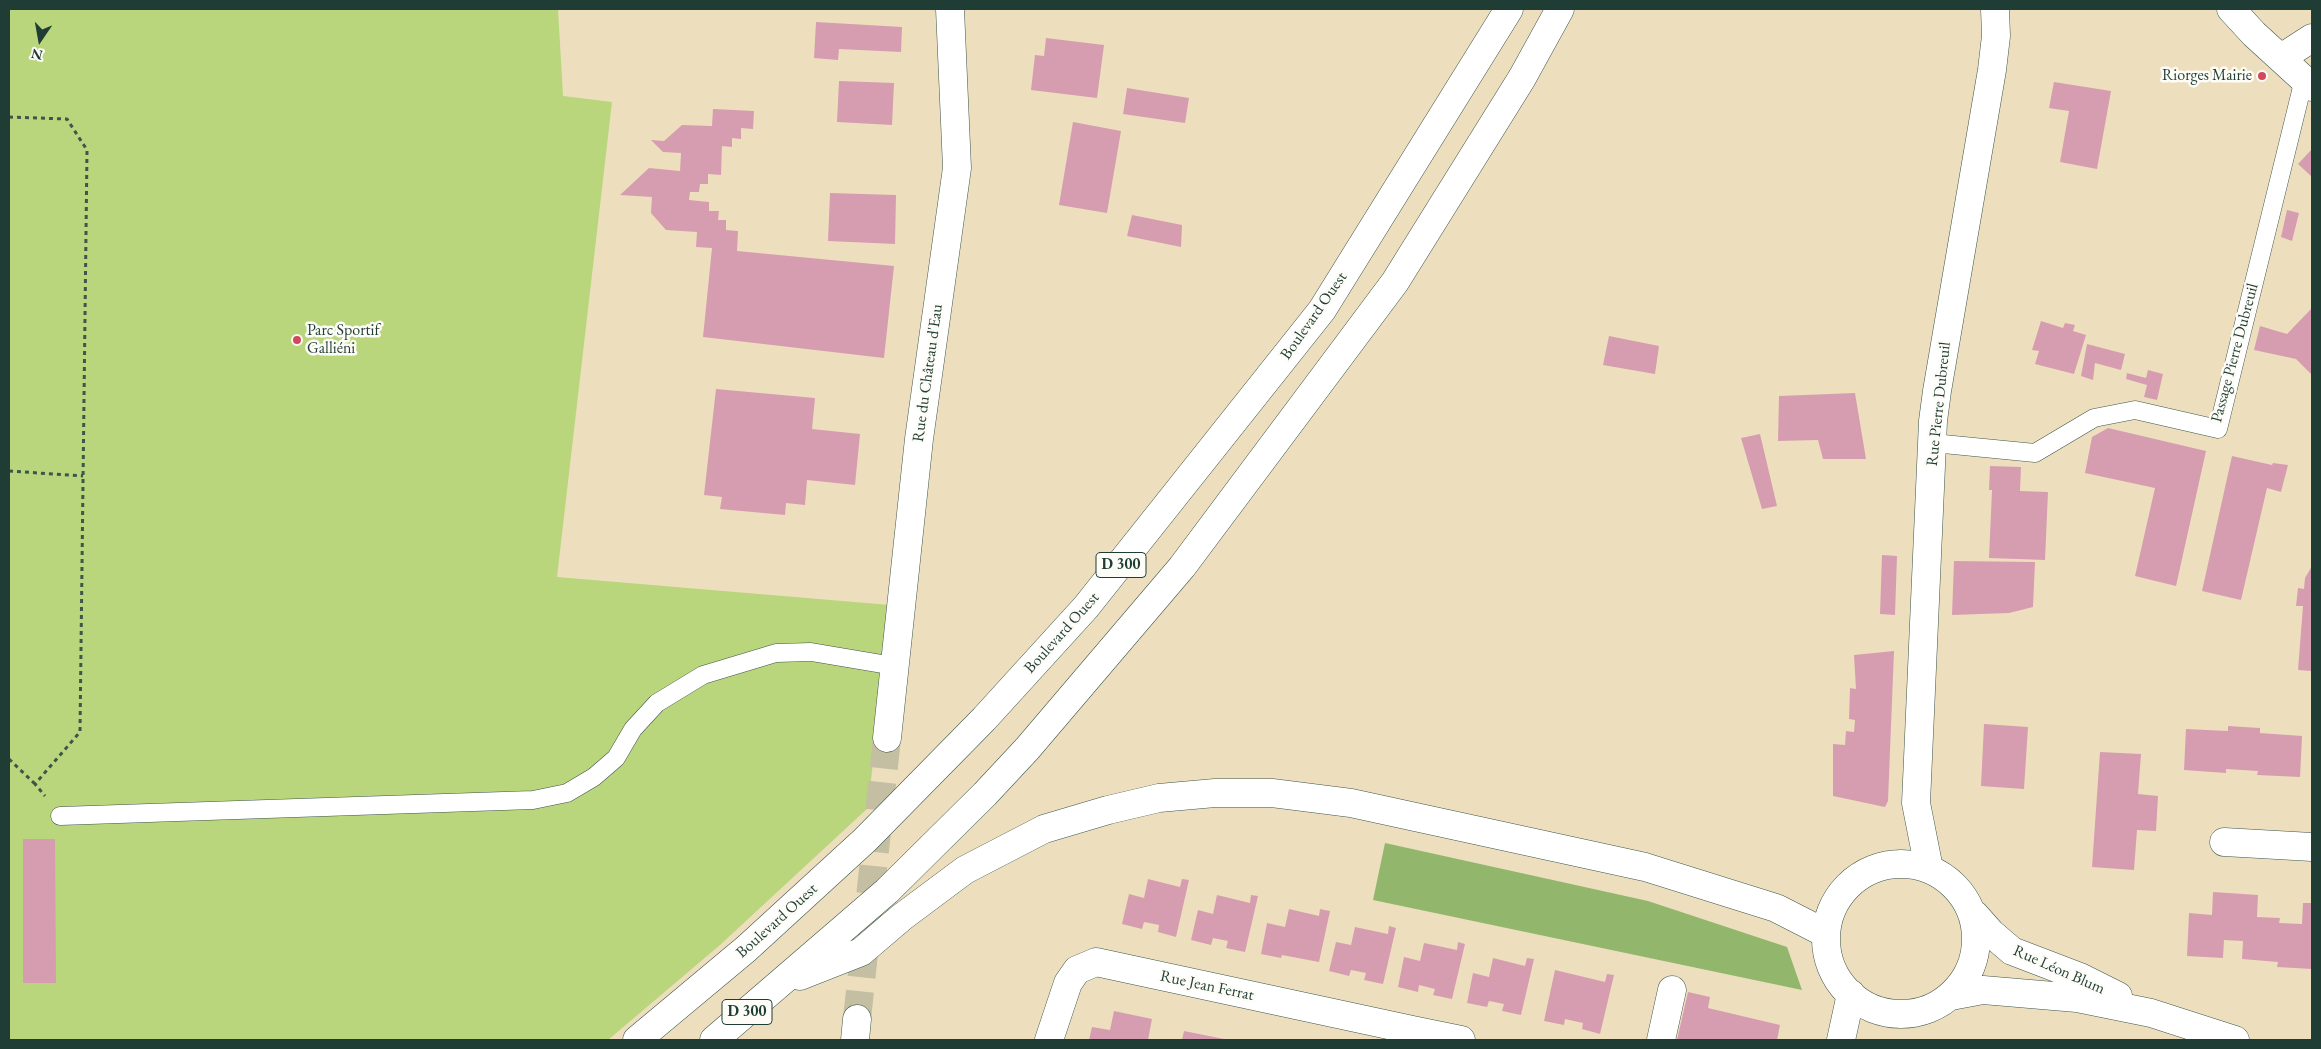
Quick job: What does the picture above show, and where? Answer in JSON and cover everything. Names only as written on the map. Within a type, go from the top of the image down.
[{"type":"main road","name":"Rue du Château d'Eau","points":[[887,738],[918,439],[957,168],[950,9]]},
{"type":"main road","name":"Boulevard Ouest","points":[[637,1040],[746,949],[865,840],[984,719],[1086,607],[1322,310],[1509,9]]},
{"type":"main road","name":"D 300","points":[[714,1040],[887,891],[985,794],[1027,749],[1182,568],[1395,282],[1522,78],[1560,9]]},
{"type":"main road","name":"Rue Pierre Dubreuil","points":[[1929,868],[1916,803],[1932,443],[1937,390],[1993,61],[1996,36],[1996,9]]},
{"type":"main road","points":[[2231,9],[2254,34],[2308,83]]},
{"type":"main road","points":[[2281,58],[2312,38]]},
{"type":"main road","points":[[780,984],[860,952],[902,917],[965,870],[1044,829],[1108,810],[1159,798],[1215,793],[1272,793],[1351,803],[1645,867],[1776,908],[1826,933]]},
{"type":"main road","name":"Rue Pierre Dubreuil","points":[[1898,864],[1916,803]]},
{"type":"main road","points":[[2224,842],[2312,847]]},
{"type":"main road","points":[[1898,864],[1929,868],[1945,877],[1958,890],[1975,915],[1975,955],[1962,984],[1951,996],[1938,1005],[1908,1014],[1892,1014],[1876,1010],[1862,1003],[1845,990],[1834,973],[1827,954],[1826,933],[1830,913],[1839,895],[1854,880],[1871,870],[1898,864]]},
{"type":"main road","name":"Rue Léon Blum","points":[[1975,915],[1991,933],[2012,951],[2080,978],[2151,1013]]},
{"type":"main road","name":"Rue Jean Ferrat","points":[[1050,1040],[1068,983],[1077,970],[1096,962],[1410,1035],[1461,1040]]},
{"type":"main road","points":[[1661,1040],[1672,990]]},
{"type":"main road","name":"Rue Léon Blum","points":[[1951,996],[1983,990],[2077,998],[2151,1013],[2235,1040]]},
{"type":"main road","points":[[1841,1040],[1851,994]]},
{"type":"main road","points":[[1854,1040],[1876,1010]]},
{"type":"lane","name":"Passage Pierre Dubreuil","points":[[1932,443],[2035,453],[2094,418],[2135,410],[2218,429],[2308,83]]},
{"type":"lane","points":[[60,816],[532,800],[567,793],[594,777],[616,758],[633,730],[657,703],[703,675],[776,653],[811,652],[894,666]]},
{"type":"path","points":[[9,117],[67,119],[87,150],[80,732],[35,784]]},
{"type":"path","points":[[9,471],[83,476]]},
{"type":"path","points":[[9,759],[35,784],[60,816]]},
{"type":"green space","name":"Parc Sportif Galliéni","points":[[9,9],[558,9],[563,96],[612,102],[557,577],[890,605],[868,808],[720,945],[608,1040],[9,1040]]},
{"type":"green space","points":[[1385,843],[1648,901],[1787,947],[1802,990],[1373,900]]},
{"type":"building","points":[[816,22],[902,27],[901,52],[839,49],[838,60],[814,58]]},
{"type":"building","points":[[1046,38],[1104,45],[1097,98],[1031,90],[1035,55],[1044,56]]},
{"type":"building","points":[[839,81],[894,83],[892,125],[837,122]]},
{"type":"building","points":[[2054,82],[2111,91],[2097,169],[2060,162],[2069,111],[2049,108]]},
{"type":"building","points":[[1127,88],[1189,98],[1185,123],[1123,114]]},
{"type":"building","points":[[713,109],[754,111],[753,129],[741,128],[741,139],[732,138],[732,147],[722,146],[721,175],[708,174],[708,184],[700,184],[699,192],[690,192],[689,200],[709,202],[709,211],[719,211],[718,220],[726,220],[726,230],[738,231],[737,251],[894,266],[884,358],[703,337],[712,248],[696,247],[697,232],[666,230],[651,213],[652,197],[620,195],[649,168],[680,171],[681,153],[663,152],[651,140],[664,141],[682,125],[712,126]]},
{"type":"building","points":[[1073,122],[1121,131],[1107,213],[1059,205]]},
{"type":"building","points":[[2312,149],[2312,177],[2298,164]]},
{"type":"building","points":[[830,193],[896,195],[895,244],[828,241]]},
{"type":"building","points":[[2287,210],[2299,213],[2292,241],[2281,237]]},
{"type":"building","points":[[1132,215],[1182,225],[1181,247],[1127,236]]},
{"type":"building","points":[[2312,308],[2312,375],[2296,359],[2254,350],[2260,326],[2287,334]]},
{"type":"building","points":[[2041,321],[2063,328],[2065,323],[2075,325],[2073,331],[2086,335],[2074,374],[2035,364],[2039,351],[2032,350]]},
{"type":"building","points":[[1609,336],[1659,346],[1655,374],[1603,365]]},
{"type":"building","points":[[2087,344],[2125,354],[2121,370],[2095,363],[2093,380],[2081,376]]},
{"type":"building","points":[[2148,370],[2163,374],[2157,400],[2144,397],[2147,385],[2126,379],[2127,373],[2146,378]]},
{"type":"building","points":[[716,389],[815,398],[812,429],[860,434],[855,485],[807,480],[805,505],[786,503],[785,515],[720,509],[722,497],[704,495]]},
{"type":"building","points":[[1855,393],[1866,459],[1823,459],[1818,440],[1778,441],[1779,396]]},
{"type":"building","points":[[2108,428],[2206,451],[2176,586],[2135,576],[2155,488],[2085,473],[2092,437]]},
{"type":"building","points":[[1760,434],[1777,506],[1762,509],[1741,438]]},
{"type":"building","points":[[2232,456],[2272,465],[2273,463],[2288,465],[2281,492],[2267,488],[2241,600],[2202,591]]},
{"type":"building","points":[[1990,466],[2021,467],[2020,491],[2048,492],[2045,560],[1989,558],[1992,490],[1989,490]]},
{"type":"building","points":[[1882,555],[1897,556],[1895,615],[1880,614]]},
{"type":"building","points":[[1954,561],[2035,562],[2033,607],[2009,613],[1952,615]]},
{"type":"building","points":[[2312,566],[2312,671],[2298,670],[2303,606],[2296,606],[2298,588],[2304,589],[2305,578]]},
{"type":"building","points":[[1894,651],[1888,801],[1885,807],[1833,796],[1833,744],[1845,745],[1846,731],[1854,732],[1855,720],[1849,719],[1850,688],[1856,689],[1854,655]]},
{"type":"building","points":[[1984,724],[2028,727],[2024,789],[1981,786]]},
{"type":"building","points":[[2228,726],[2260,728],[2260,733],[2302,736],[2300,777],[2257,775],[2258,771],[2226,769],[2226,773],[2184,770],[2186,729],[2228,731]]},
{"type":"building","points":[[2100,752],[2141,754],[2138,794],[2158,796],[2156,831],[2137,830],[2134,870],[2092,867]]},
{"type":"building","points":[[23,839],[55,839],[56,983],[23,983]]},
{"type":"building","points":[[1148,879],[1180,887],[1182,879],[1189,880],[1176,937],[1158,932],[1159,925],[1144,922],[1142,929],[1122,924],[1129,894],[1144,898]]},
{"type":"building","points":[[2213,892],[2258,895],[2257,917],[2280,918],[2279,923],[2302,924],[2303,903],[2312,903],[2312,969],[2277,967],[2278,962],[2242,959],[2243,941],[2224,940],[2223,958],[2187,956],[2189,913],[2212,915]]},
{"type":"building","points":[[1217,895],[1250,903],[1251,895],[1258,896],[1245,952],[1226,948],[1228,941],[1213,938],[1211,945],[1191,940],[1198,910],[1213,914]]},
{"type":"building","points":[[1289,909],[1319,916],[1320,909],[1330,911],[1319,962],[1282,955],[1281,958],[1261,954],[1267,923],[1285,927]]},
{"type":"building","points":[[1389,926],[1396,928],[1383,984],[1364,980],[1366,973],[1351,970],[1349,976],[1329,971],[1336,942],[1351,945],[1355,927],[1388,934]]},
{"type":"building","points":[[1458,942],[1465,944],[1452,999],[1433,995],[1435,989],[1419,985],[1418,992],[1398,987],[1404,957],[1420,961],[1424,943],[1457,950]]},
{"type":"building","points":[[1493,958],[1525,966],[1527,958],[1534,959],[1521,1015],[1502,1011],[1504,1004],[1489,1001],[1487,1007],[1467,1003],[1473,973],[1489,977]]},
{"type":"building","points":[[1555,970],[1605,982],[1607,974],[1614,975],[1600,1034],[1582,1029],[1583,1023],[1565,1019],[1564,1025],[1544,1021]]},
{"type":"building","points":[[1688,992],[1710,997],[1708,1008],[1780,1025],[1777,1040],[1677,1040]]},
{"type":"building","points":[[1114,1011],[1152,1019],[1148,1040],[1089,1040],[1092,1027],[1110,1030]]},
{"type":"building","points":[[1184,1031],[1224,1039],[1224,1040],[1182,1040]]},
{"type":"tunnel","points":[[857,1019],[887,738]]},
{"type":"place","name":"Riorges Mairie","points":[[2262,76]]},
{"type":"place","name":"Parc Sportif Galliéni","points":[[297,340]]}]
